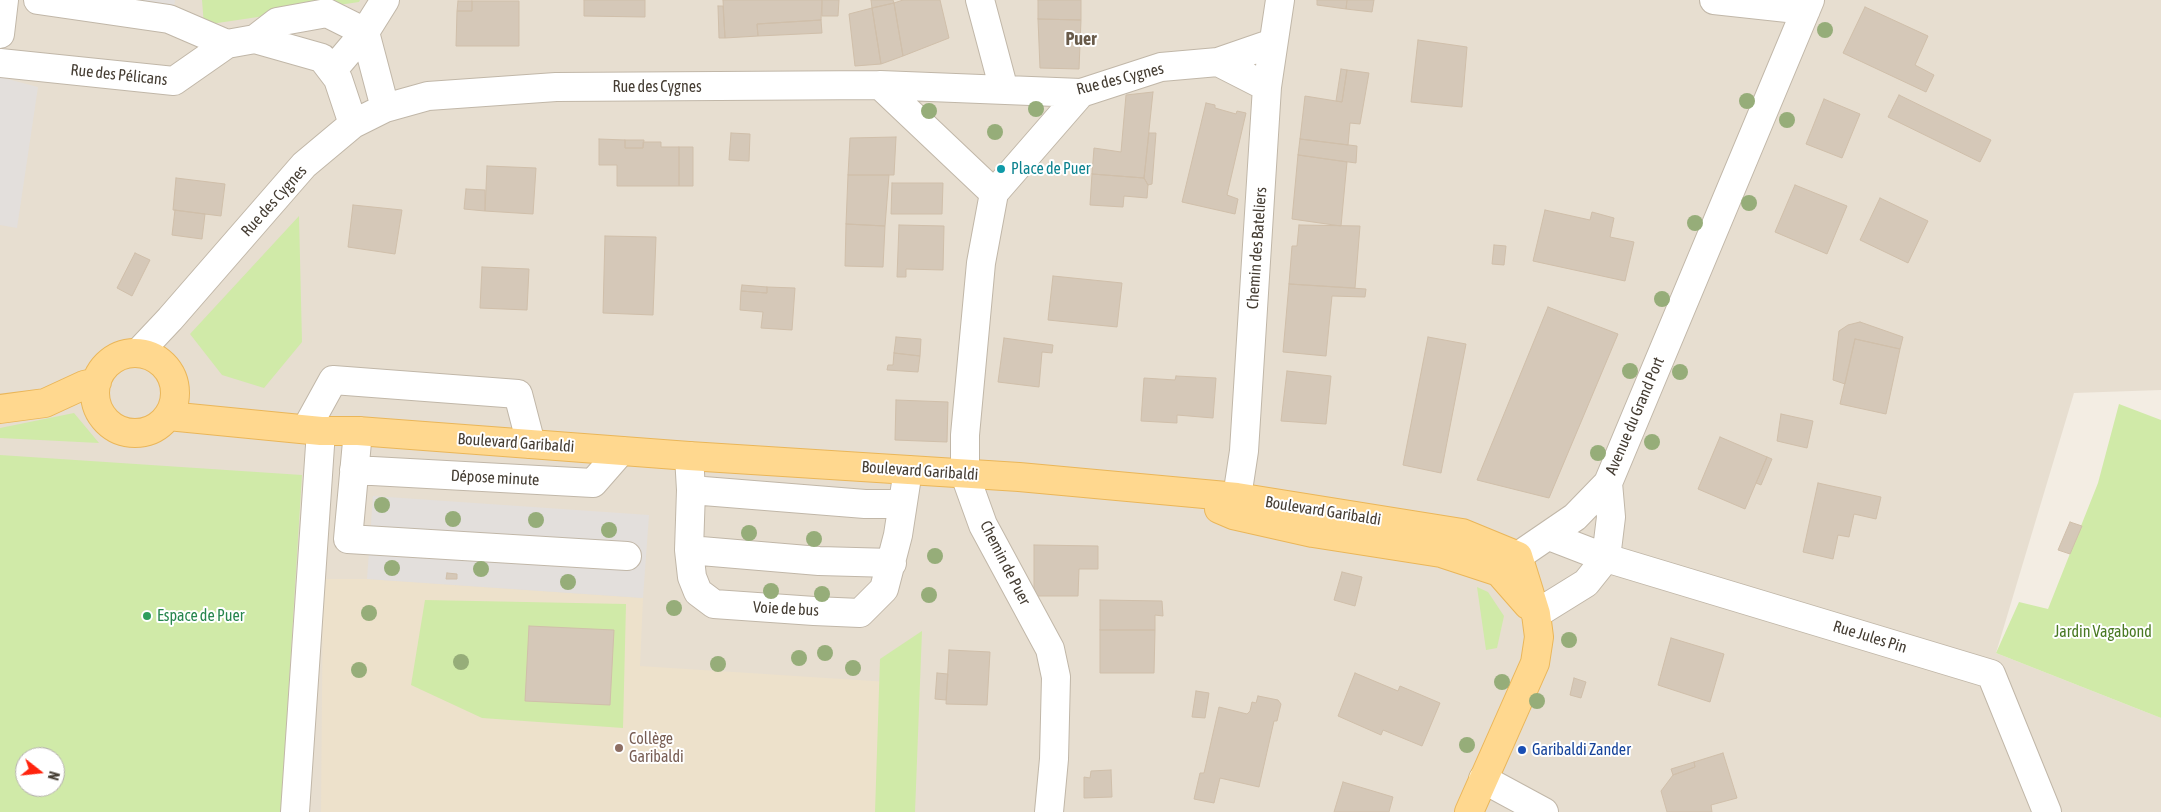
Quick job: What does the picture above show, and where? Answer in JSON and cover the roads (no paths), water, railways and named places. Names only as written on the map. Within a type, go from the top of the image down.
[{"type":"main road","points":[[0,409],[45,403],[80,408],[101,414],[116,427],[134,433],[153,428],[172,404],[174,379],[167,368],[148,356],[127,353],[108,363],[101,372],[97,382],[96,399],[101,414]]},
{"type":"main road","points":[[45,403],[84,385],[97,382]]},
{"type":"main road","name":"Boulevard Garibaldi","points":[[172,404],[255,425],[966,474],[1237,497],[1462,533],[1509,564]]},
{"type":"main road","points":[[1187,493],[1232,515],[1314,533],[1509,564],[1536,614],[1539,637],[1535,663],[1469,812]]},
{"type":"street","points":[[0,34],[4,0]]},
{"type":"street","points":[[38,0],[169,20],[226,44]]},
{"type":"street","points":[[332,71],[365,32],[385,0]]},
{"type":"street","points":[[980,0],[1004,90]]},
{"type":"street","name":"Chemin des Bateliers","points":[[1237,497],[1244,450],[1267,87],[1280,0]]},
{"type":"street","points":[[1714,0],[1808,5]]},
{"type":"street","name":"Avenue du Grand Port","points":[[1606,558],[1611,517],[1608,482],[1808,5]]},
{"type":"street","name":"Rue des Pélicans","points":[[255,39],[277,22],[327,13],[365,32]]},
{"type":"street","points":[[365,32],[385,108]]},
{"type":"street","name":"Rue des Pélicans","points":[[0,63],[174,81],[226,44],[255,39],[322,58],[338,79],[353,124]]},
{"type":"street","name":"Rue des Cygnes","points":[[148,356],[170,319],[304,165],[353,124],[385,108],[428,96],[556,88],[880,84],[1082,93],[1161,67],[1218,62],[1274,43]]},
{"type":"street","points":[[1218,62],[1267,87]]},
{"type":"street","points":[[880,84],[994,193],[1082,93]]},
{"type":"street","name":"Chemin de Puer","points":[[994,193],[981,263],[965,435],[966,474],[983,525],[1050,648],[1056,677],[1054,759],[1049,812]]},
{"type":"street","points":[[295,812],[313,430],[333,380],[518,394],[532,444]]},
{"type":"street","points":[[358,431],[348,539],[628,556]]},
{"type":"street","name":"Dépose minute","points":[[354,470],[593,484],[621,451]]},
{"type":"street","name":"Voie de bus","points":[[689,456],[691,490],[689,550],[692,576],[698,592],[714,604],[860,613],[884,589],[898,535],[908,470]]},
{"type":"street","points":[[1509,564],[1575,517],[1608,482]]},
{"type":"street","points":[[691,490],[865,504],[902,504]]},
{"type":"street","points":[[1536,614],[1586,583],[1606,558],[1549,536]]},
{"type":"street","points":[[689,550],[818,561],[892,563]]},
{"type":"street","name":"Rue Jules Pin","points":[[1606,558],[1992,674],[2048,812]]},
{"type":"street","points":[[1482,779],[1544,812]]},
{"type":"place","name":"Place de Puer","points":[[1001,169]]},
{"type":"place","name":"Espace de Puer","points":[[147,616]]},
{"type":"place","name":"Collège Garibaldi","points":[[619,748]]},
{"type":"place","name":"Garibaldi Zander","points":[[1522,750]]},
{"type":"district","name":"Puer","points":[[1081,39]]},
{"type":"park label","name":"Jardin Vagabond","points":[[2103,632]]}]
